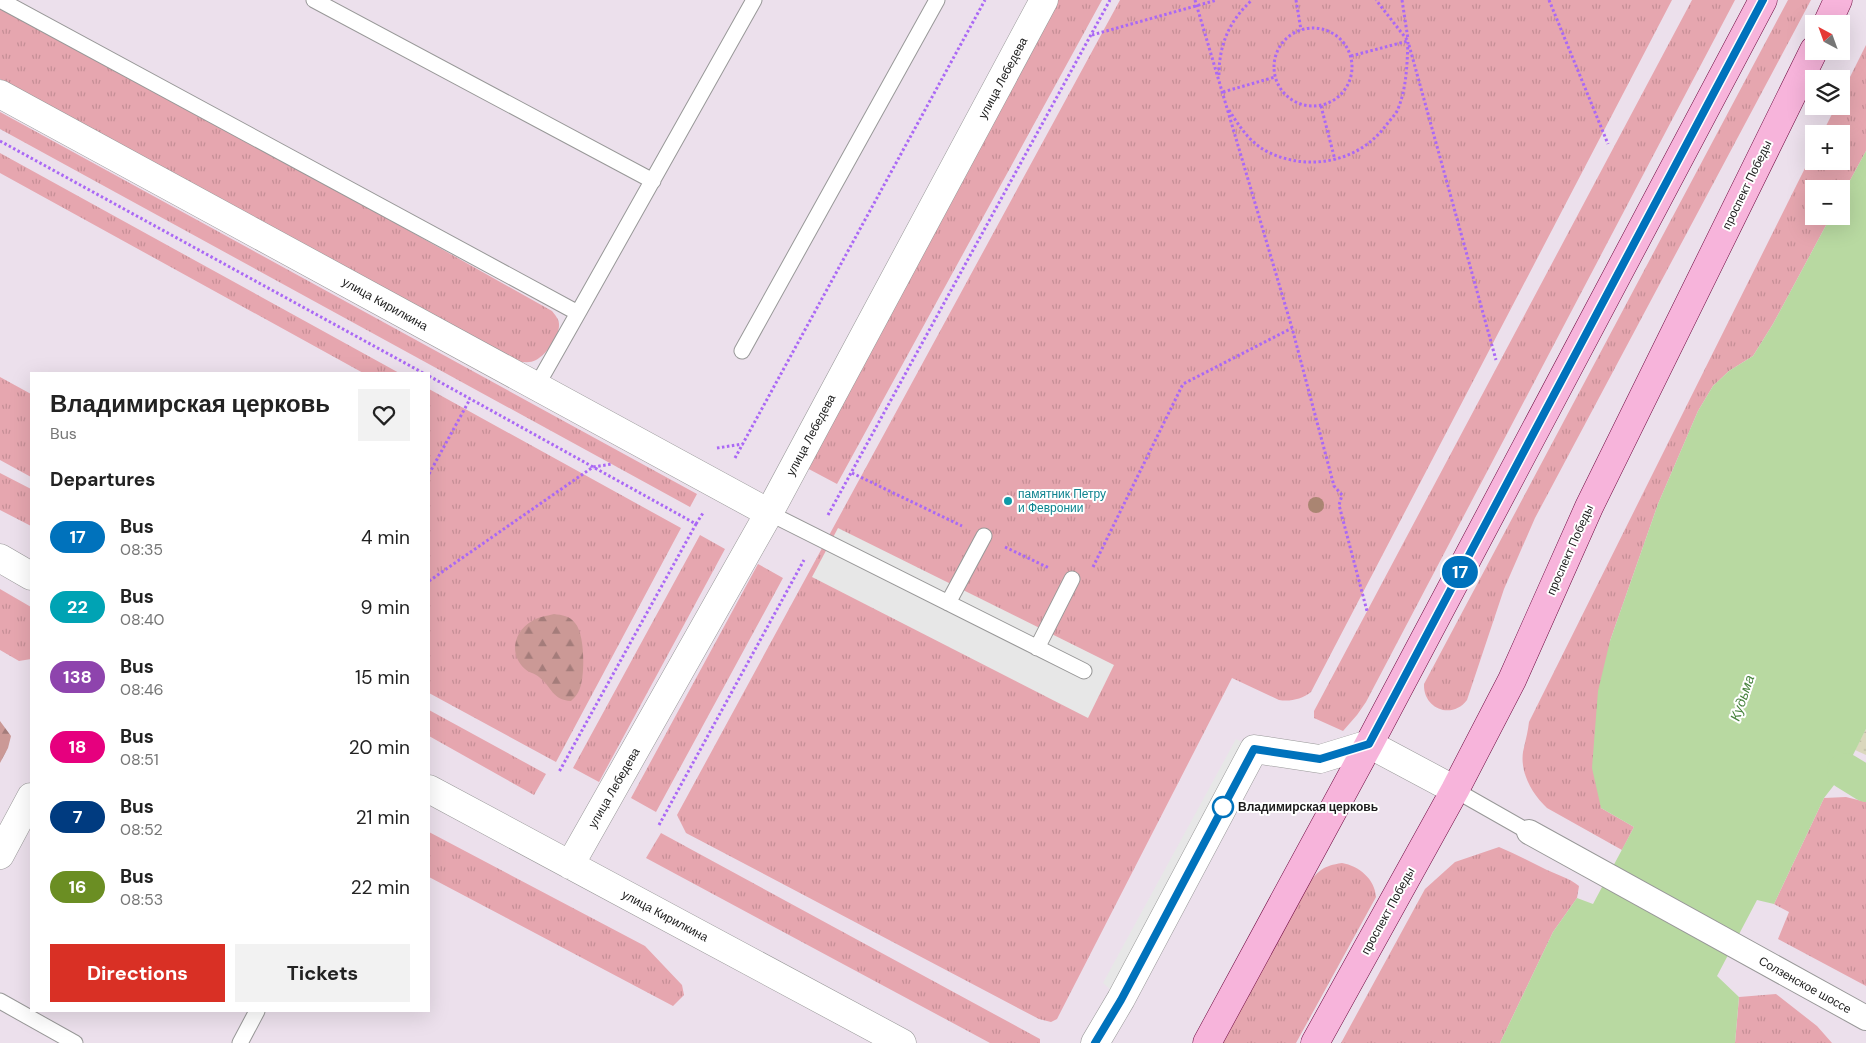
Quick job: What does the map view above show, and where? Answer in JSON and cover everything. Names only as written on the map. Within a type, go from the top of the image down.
[{"type":"main road","points":[[1208,1043],[1369,744],[1763,0]]},
{"type":"main road","points":[[1831,15],[1838,0]]},
{"type":"main road","name":"проспект Победы","points":[[1315,1043],[1456,790],[1512,680],[1589,507],[1809,60]]},
{"type":"street","name":"улица Лебедева","points":[[570,865],[769,513],[1044,0]]},
{"type":"street","name":"улица Кирилкина","points":[[0,94],[769,513]]},
{"type":"street","points":[[0,558],[30,575]]},
{"type":"street","points":[[1095,1043],[1121,1000],[1254,749],[1320,759],[1369,744],[1456,790]]},
{"type":"street","name":"улица Кирилкина","points":[[430,790],[902,1043]]},
{"type":"street","points":[[0,854],[30,799]]},
{"type":"street","name":"Солзенское шоссе","points":[[1529,832],[1866,1018]]},
{"type":"lane","points":[[0,0],[578,313]]},
{"type":"lane","points":[[314,0],[653,180]]},
{"type":"lane","points":[[536,386],[754,0]]},
{"type":"lane","points":[[742,351],[937,0]]},
{"type":"lane","points":[[769,513],[1084,671]]},
{"type":"lane","points":[[948,603],[984,536]]},
{"type":"lane","points":[[1037,648],[1072,579]]},
{"type":"lane","points":[[1456,790],[1529,832]]},
{"type":"lane","points":[[0,1001],[75,1043]]},
{"type":"lane","points":[[240,1043],[256,1012]]},
{"type":"path","points":[[714,448],[743,443],[984,0]]},
{"type":"path","points":[[659,825],[1110,0]]},
{"type":"path","points":[[1195,0],[1292,328],[1334,486],[1342,495],[1339,505],[1367,611]]},
{"type":"path","points":[[1091,35],[1217,0]]},
{"type":"path","points":[[1252,0],[1238,13],[1223,42],[1219,74],[1226,106],[1242,132],[1266,151],[1295,162],[1326,162],[1355,153],[1380,135],[1398,110],[1406,81],[1408,41],[1376,0]]},
{"type":"path","points":[[1296,0],[1301,30]]},
{"type":"path","points":[[1402,0],[1408,41],[1496,360]]},
{"type":"path","points":[[1549,0],[1608,144]]},
{"type":"path","points":[[1313,27],[1326,30],[1337,36],[1346,45],[1351,56],[1353,69],[1350,81],[1344,92],[1334,101],[1322,106],[1308,106],[1295,102],[1284,94],[1275,77],[1275,57],[1280,45],[1290,35],[1301,30],[1313,27]]},
{"type":"path","points":[[1351,56],[1408,41]]},
{"type":"path","points":[[1223,92],[1275,77]]},
{"type":"path","points":[[1322,106],[1335,160]]},
{"type":"path","points":[[0,141],[421,372]]},
{"type":"path","points":[[852,473],[1084,585],[1184,384],[1292,328]]},
{"type":"path","points":[[430,377],[696,524],[559,772]]},
{"type":"path","points":[[430,472],[470,399]]},
{"type":"path","points":[[430,580],[594,467],[665,456]]},
{"type":"green space","points":[[1057,0],[1102,0],[837,484],[805,467]]},
{"type":"green space","points":[[1120,0],[1672,0],[1311,692],[1296,699],[1279,700],[1232,678],[1057,1019],[1051,1022],[1039,1019],[686,833],[677,815]]},
{"type":"green space","points":[[1692,0],[1735,0],[1366,702],[1343,731],[1314,718],[1314,711]]},
{"type":"green space","points":[[1788,0],[1811,0],[1535,518],[1504,589],[1467,700],[1461,706],[1454,709],[1440,709],[1428,700],[1424,684]]},
{"type":"green space","points":[[0,1],[552,311],[558,319],[559,329],[552,345],[540,358],[530,362],[520,362],[0,79]]},
{"type":"green space","points":[[1866,45],[1866,151],[1850,180],[1805,180],[1805,225],[1826,225],[1773,324],[1753,356],[1729,371],[1713,386],[1698,411],[1658,504],[1610,641],[1601,808],[1634,827],[1622,850],[1547,808],[1536,796],[1528,783],[1523,768],[1523,752],[1529,722],[1805,168],[1805,170],[1850,170],[1850,125],[1826,125],[1832,115],[1850,115],[1850,77]]},
{"type":"green space","points":[[0,112],[697,494],[690,507],[0,129]]},
{"type":"green space","points":[[0,153],[397,372],[361,372],[0,173]]},
{"type":"green space","points":[[0,377],[30,393],[30,476],[0,460]]},
{"type":"green space","points":[[430,390],[681,528],[556,762],[430,694]]},
{"type":"green space","points":[[0,473],[30,488],[30,525],[0,510]]},
{"type":"green space","points":[[700,535],[725,549],[599,782],[573,768]]},
{"type":"green space","points":[[758,564],[783,578],[656,812],[631,798]]},
{"type":"green space","points":[[0,589],[30,606],[30,659],[19,661],[0,650]]},
{"type":"green space","points":[[554,614],[563,615],[571,619],[581,636],[583,654],[582,682],[578,692],[571,701],[556,696],[539,677],[525,669],[515,651],[517,637],[526,626],[532,621]]},
{"type":"green space","points":[[430,711],[546,774],[534,795],[430,737]]},
{"type":"green space","points":[[0,721],[11,736],[8,748],[0,763]]},
{"type":"green space","points":[[1866,729],[1866,755],[1855,750]]},
{"type":"green space","points":[[1846,797],[1866,802],[1866,986],[1778,939],[1789,912],[1774,904],[1824,798]]},
{"type":"green space","points":[[430,833],[645,946],[682,985],[684,995],[673,1006],[430,878]]},
{"type":"green space","points":[[661,833],[1040,1039],[1040,1043],[990,1043],[646,858]]},
{"type":"green space","points":[[1499,847],[1579,886],[1577,898],[1553,932],[1500,1043],[1341,1043],[1425,889],[1455,862]]},
{"type":"green space","points":[[1342,863],[1354,867],[1365,874],[1373,885],[1376,897],[1296,1043],[1223,1043],[1307,885],[1322,869]]},
{"type":"green space","points":[[1776,994],[1817,1026],[1832,1043],[1735,1043],[1739,997]]},
{"type":"shaded area","points":[[838,528],[1114,665],[1088,718],[812,577]]},
{"type":"shaded area","points":[[1236,739],[1266,755],[1121,999],[1103,983]]},
{"type":"water","name":"Кудьма","points":[[1866,151],[1866,729],[1845,771],[1824,798],[1774,904],[1757,900],[1717,976],[1739,997],[1735,1043],[1500,1043],[1553,932],[1577,898],[1593,904],[1634,827],[1601,808],[1592,768],[1598,691],[1610,641],[1658,504],[1698,411],[1713,386],[1729,371],[1753,356],[1773,324],[1826,225],[1850,225],[1850,180]]},
{"type":"waterway","points":[[1845,771],[1866,784]]},
{"type":"bus line","name":"17","points":[[1095,1043],[1121,1000],[1254,749],[1320,759],[1369,744],[1763,0]]},
{"type":"place","name":"памятник Петру и Февронии","points":[[1008,501]]},
{"type":"place","name":"Владимирская церковь","points":[[1223,807]]}]
